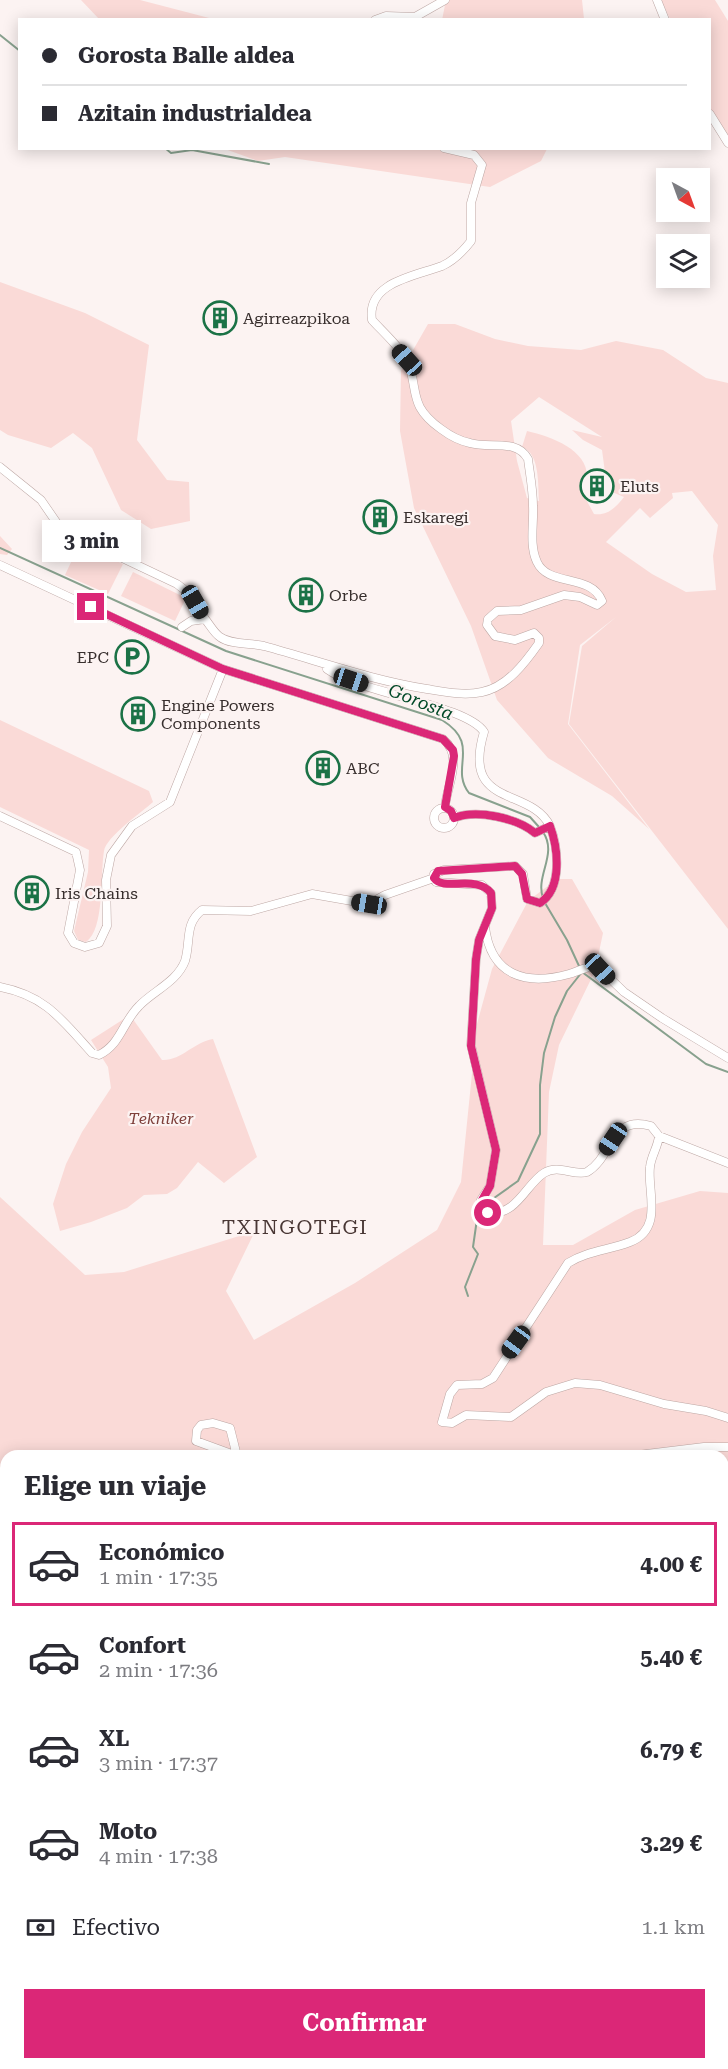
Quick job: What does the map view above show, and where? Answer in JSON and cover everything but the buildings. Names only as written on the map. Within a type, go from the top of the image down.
[{"type":"street","points":[[380,18],[386,16],[416,17],[445,0]]},
{"type":"street","points":[[657,0],[664,18]]},
{"type":"street","points":[[711,116],[728,143]]},
{"type":"street","points":[[0,467],[41,500],[61,529],[177,584],[190,594],[205,619],[220,637],[265,646],[321,664],[403,685],[456,693],[481,693],[498,687],[513,674],[539,643],[539,638],[534,633],[515,640],[495,636],[487,625],[488,619],[497,611],[521,610],[564,595],[580,597],[597,605],[602,600],[600,595],[587,585],[548,574],[537,563],[533,549],[530,471],[525,453],[514,446],[470,443],[439,427],[424,412],[414,396],[407,360],[372,320],[372,305],[376,296],[388,286],[420,272],[444,265],[471,241],[471,203],[482,165],[474,155],[453,150]]},
{"type":"street","points":[[0,565],[223,669],[443,739],[453,750],[454,756],[445,807]]},
{"type":"street","points":[[182,627],[186,623],[205,619]]},
{"type":"street","points":[[0,987],[44,1002],[92,1053],[99,1055],[112,1048],[139,1005],[178,972],[184,961],[189,925],[202,910],[251,911],[312,894],[369,904],[385,895],[434,878],[438,871],[515,866],[522,874],[527,899],[544,901],[558,857],[538,812],[506,798],[488,784],[478,761],[483,732],[479,725],[454,712],[351,680],[321,664]]},
{"type":"street","points":[[0,816],[76,852],[80,870],[69,933],[74,943],[85,947],[99,943],[106,926],[106,880],[111,855],[132,826],[170,802],[223,669]]},
{"type":"street","points":[[445,807],[437,810],[433,816],[438,826],[449,827],[454,818],[464,814],[503,819],[545,829]]},
{"type":"street","points":[[445,807],[451,811],[454,818]]},
{"type":"street","points":[[434,878],[440,883],[474,884],[488,889],[492,901],[476,959],[471,1046],[496,1150],[490,1186],[482,1200],[484,1210],[493,1213],[504,1211],[550,1170],[566,1169],[582,1173],[591,1169],[620,1131],[629,1124],[651,1126],[659,1136],[728,1163]]},
{"type":"street","points":[[484,926],[495,958],[509,973],[526,977],[557,976],[597,966],[624,992],[728,1058]]},
{"type":"street","points":[[659,1136],[650,1164],[653,1206],[644,1231],[633,1241],[583,1255],[568,1263],[493,1378],[482,1384],[457,1385],[450,1394],[442,1422],[452,1423],[466,1415],[511,1417],[540,1395],[575,1383],[606,1386],[664,1404],[706,1411],[728,1418]]},
{"type":"street","points":[[218,1450],[196,1441],[197,1430],[201,1425],[213,1423],[230,1428],[236,1450]]},
{"type":"street","points":[[679,1450],[704,1447],[728,1448]]},
{"type":"green space","points":[[81,0],[140,0],[209,18],[98,18]]},
{"type":"green space","points":[[446,0],[582,0],[584,18],[442,18]]},
{"type":"green space","points":[[661,0],[715,0],[728,21],[728,137],[711,112],[711,18],[670,18]]},
{"type":"green space","points":[[228,150],[546,150],[541,161],[490,187],[285,157],[258,161]]},
{"type":"green space","points":[[0,282],[85,313],[149,345],[137,440],[167,480],[189,482],[190,521],[151,529],[121,510],[92,448],[73,433],[51,448],[8,435],[0,430]]},
{"type":"green space","points":[[428,324],[455,324],[495,339],[528,346],[581,350],[616,341],[663,350],[706,378],[728,383],[728,929],[569,724],[582,646],[616,617],[580,645],[568,724],[649,829],[612,796],[548,758],[497,700],[471,626],[414,508],[400,431],[401,371]],"holes":[[[539,397],[602,437],[572,430],[583,440],[602,450],[606,480],[612,492],[624,497],[611,510],[603,514],[594,514],[583,494],[587,480],[586,469],[573,450],[551,438],[527,431],[522,447],[528,450],[535,463],[539,501],[527,498],[517,461],[511,421]],[[692,491],[718,525],[713,556],[716,590],[686,592],[652,574],[606,542],[640,508],[650,518],[673,498],[672,493]]]},
{"type":"green space","points":[[0,536],[12,549],[7,555],[0,554]]},
{"type":"green space","points":[[80,543],[123,564],[108,594],[65,575]]},
{"type":"green space","points":[[133,572],[186,598],[175,621],[121,596]]},
{"type":"green space","points":[[0,720],[149,791],[153,802],[117,832],[106,845],[99,914],[92,935],[86,942],[78,940],[74,931],[88,872],[89,850],[0,807]]},
{"type":"green space","points":[[557,879],[572,879],[603,933],[595,971],[559,1045],[549,1092],[543,1245],[573,1245],[635,1210],[700,1191],[728,1193],[728,1450],[0,1450],[0,1197],[85,1275],[124,1272],[255,1231],[226,1291],[254,1340],[355,1283],[437,1230],[461,1182],[477,1024],[492,969],[528,901]]},
{"type":"green space","name":"Tekniker","points":[[130,1015],[162,1060],[175,1058],[213,1039],[257,1157],[224,1183],[198,1162],[177,1188],[167,1194],[144,1195],[127,1208],[60,1231],[53,1204],[66,1164],[82,1132],[111,1088],[108,1067],[91,1040]]},
{"type":"waterway","points":[[0,35],[18,49]]},
{"type":"waterway","points":[[167,150],[171,153],[192,150]]},
{"type":"waterway","points":[[192,150],[269,164]]},
{"type":"waterway","name":"Gorosta","points":[[0,548],[226,651],[442,720],[454,729],[460,738],[463,747],[462,774],[469,793],[530,817],[539,827]]},
{"type":"waterway","name":"Gorosta","points":[[543,832],[548,848],[541,890],[543,898]]},
{"type":"waterway","name":"Gorosta","points":[[545,903],[579,966]]},
{"type":"waterway","points":[[487,1203],[518,1181],[540,1134],[540,1085],[544,1053],[555,1017],[567,991],[582,972],[706,1064],[728,1072]]},
{"type":"waterway","points":[[468,1296],[465,1287],[478,1254],[473,1247],[478,1212]]},
{"type":"place","name":"Agirreazpikoa","points":[[220,318]]},
{"type":"place","name":"Eluts","points":[[597,486]]},
{"type":"place","name":"Eskaregi","points":[[380,517]]},
{"type":"place","name":"Orbe","points":[[306,595]]},
{"type":"place","name":"EPC","points":[[132,657]]},
{"type":"place","name":"Engine Powers Components","points":[[138,714]]},
{"type":"place","name":"ABC","points":[[323,768]]},
{"type":"place","name":"Iris Chains","points":[[32,893]]},
{"type":"district","name":"TXINGOTEGI","points":[[295,1227]]},
{"type":"route","points":[[91,607],[223,669],[443,739],[453,750],[454,756],[445,807],[451,811],[454,818],[464,814],[510,820],[528,827],[535,833],[550,826],[558,857],[550,894],[540,903],[527,899],[522,874],[515,866],[444,870],[434,874],[436,882],[482,885],[491,893],[492,908],[479,940],[476,959],[475,1011],[471,1046],[496,1150],[490,1186],[482,1200],[481,1207],[488,1213]]}]
